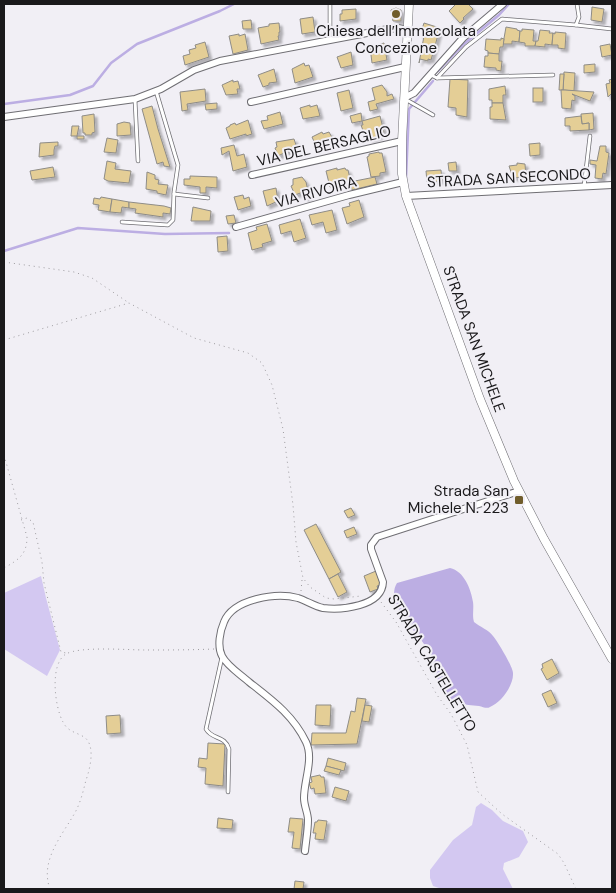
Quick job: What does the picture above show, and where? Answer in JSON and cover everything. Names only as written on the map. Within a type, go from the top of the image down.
[{"type":"street","name":"STRADA SAN MICHELE","points":[[409,4],[402,141],[403,182],[406,196],[480,399],[519,491],[544,540],[612,659]]},
{"type":"street","points":[[404,98],[414,93],[433,76],[463,38],[503,4]]},
{"type":"street","points":[[4,118],[135,99],[156,91],[194,70],[220,62],[388,29],[408,30]]},
{"type":"street","points":[[251,102],[405,67]]},
{"type":"street","name":"VIA DEL BERSAGLIO","points":[[252,176],[402,141]]},
{"type":"street","name":"VIA RIVOIRA","points":[[236,227],[350,194],[403,182]]},
{"type":"street","name":"STRADA SAN SECONDO","points":[[406,196],[612,185]]},
{"type":"street","points":[[377,596],[383,582],[371,550],[371,545],[377,537],[519,491]]},
{"type":"street","name":"STRADA CASTELLETTO","points":[[221,653],[222,627],[228,614],[233,609],[256,600],[275,597],[298,598],[314,606],[331,608],[360,606],[377,596]]},
{"type":"street","points":[[221,653],[233,669],[289,715],[306,743],[309,757],[304,798],[308,820],[304,851]]},
{"type":"lane","points":[[330,4],[330,41]]},
{"type":"lane","points":[[576,25],[579,18],[577,4]]},
{"type":"lane","points":[[433,76],[502,19],[612,29]]},
{"type":"lane","points":[[433,76],[553,75]]},
{"type":"lane","points":[[122,222],[168,225],[173,220],[178,164],[156,91]]},
{"type":"lane","points":[[404,98],[433,115]]},
{"type":"lane","points":[[135,99],[138,161]]},
{"type":"lane","points":[[584,187],[590,136]]},
{"type":"lane","points":[[174,194],[208,198]]},
{"type":"lane","points":[[221,653],[206,729],[209,733],[228,744],[228,792]]},
{"type":"path","points":[[4,262],[74,272],[92,278],[129,303],[194,338],[248,353],[262,363],[272,385],[283,429],[296,542],[303,578],[298,598]]},
{"type":"path","points":[[4,340],[129,303]]},
{"type":"path","points":[[4,455],[27,537],[22,556],[4,568]]},
{"type":"path","points":[[21,520],[27,518],[33,522],[42,562],[44,583],[61,652],[67,654],[93,649],[221,653]]},
{"type":"path","points":[[303,578],[310,587],[326,598],[361,596]]},
{"type":"path","name":"STRADA CASTELLETTO","points":[[377,596],[396,622],[437,696],[452,714],[467,745],[478,792],[502,814],[558,854],[576,889]]},
{"type":"path","points":[[50,889],[47,882],[48,864],[56,843],[79,805],[87,778],[91,753],[86,738],[67,728],[59,714],[56,668],[58,663],[67,654]]},
{"type":"shaded area","points":[[450,568],[459,573],[469,586],[473,602],[474,622],[493,636],[505,654],[513,673],[513,678],[506,693],[489,708],[458,703],[441,691],[428,650],[398,609],[395,600],[394,591],[397,583]]},
{"type":"shaded area","points":[[41,576],[60,650],[47,676],[4,649],[4,593]]},
{"type":"shaded area","points":[[481,803],[492,810],[503,821],[523,831],[528,842],[519,857],[504,863],[503,869],[513,889],[442,889],[433,886],[430,870],[453,840],[472,825],[476,807]]},
{"type":"building","points":[[456,4],[468,4],[473,9],[460,23],[449,11]]},
{"type":"building","points":[[592,7],[604,9],[602,22],[591,20]]},
{"type":"building","name":"Chiesa dell′Immacolata Concezione","points":[[396,8],[401,10],[401,21],[393,21],[391,10]]},
{"type":"building","points":[[356,9],[356,19],[340,21],[342,10]]},
{"type":"building","points":[[313,17],[315,32],[302,34],[300,19]]},
{"type":"building","points":[[251,20],[252,29],[243,29],[242,21]]},
{"type":"building","points":[[279,23],[279,40],[261,44],[258,28]]},
{"type":"building","points":[[424,23],[440,28],[431,60],[420,59],[419,63],[424,36],[420,35]]},
{"type":"building","points":[[506,27],[520,31],[519,42],[512,41],[512,44],[503,44]]},
{"type":"building","points":[[522,29],[534,30],[533,41],[536,41],[535,46],[525,46],[525,43],[519,42]]},
{"type":"building","points":[[540,30],[553,33],[552,45],[545,44],[545,47],[535,46]]},
{"type":"building","points":[[555,32],[566,33],[565,49],[558,48],[558,45],[552,45],[553,33],[555,34]]},
{"type":"building","points":[[239,34],[239,36],[245,34],[248,50],[233,54],[229,36]]},
{"type":"building","points":[[501,38],[504,39],[503,47],[500,47],[499,54],[488,53],[485,50],[486,39],[501,40]]},
{"type":"building","points":[[205,42],[209,57],[185,65],[183,56],[190,54],[189,50],[196,48],[195,45]]},
{"type":"building","points":[[384,43],[387,60],[372,63],[370,47]]},
{"type":"building","points":[[610,44],[612,55],[602,57],[600,46]]},
{"type":"building","points":[[351,52],[353,65],[341,68],[337,57]]},
{"type":"building","points":[[488,53],[499,54],[499,61],[502,61],[501,71],[496,70],[496,68],[484,67],[485,56],[488,56]]},
{"type":"building","points":[[304,63],[305,66],[309,65],[313,77],[295,83],[292,69]]},
{"type":"building","points":[[595,64],[595,72],[584,73],[584,65]]},
{"type":"building","points":[[274,69],[277,82],[269,83],[269,85],[263,87],[258,75]]},
{"type":"building","points":[[564,72],[575,73],[574,91],[563,90]]},
{"type":"building","points":[[560,74],[564,74],[563,90],[559,90]]},
{"type":"building","points":[[450,79],[468,80],[467,117],[456,115],[456,108],[448,107]]},
{"type":"building","points":[[612,79],[612,93],[608,97],[606,84],[610,83],[609,80]]},
{"type":"building","points":[[233,80],[233,82],[238,81],[240,89],[237,89],[238,94],[226,95],[222,85]]},
{"type":"building","points":[[382,85],[387,92],[387,96],[392,94],[394,99],[376,104],[378,109],[370,111],[368,102],[375,100],[372,88]]},
{"type":"building","points":[[505,86],[506,95],[503,95],[503,103],[492,103],[492,100],[489,100],[489,89]]},
{"type":"building","points":[[533,88],[543,88],[543,102],[533,102]]},
{"type":"building","points":[[205,89],[206,101],[187,104],[188,110],[182,111],[180,92]]},
{"type":"building","points":[[349,90],[353,108],[341,111],[337,93]]},
{"type":"building","points":[[561,90],[594,92],[590,101],[572,94],[575,96],[575,101],[572,100],[571,109],[562,108]]},
{"type":"building","points":[[217,103],[217,109],[206,110],[205,104]]},
{"type":"building","points":[[492,103],[503,103],[506,120],[490,119]]},
{"type":"building","points":[[310,105],[310,107],[317,105],[320,116],[303,119],[300,108]]},
{"type":"building","points":[[152,106],[170,167],[164,166],[163,162],[157,164],[142,109]]},
{"type":"building","points":[[280,112],[283,124],[264,129],[261,121],[268,120],[267,116]]},
{"type":"building","points":[[361,113],[362,121],[352,123],[350,116]]},
{"type":"building","points":[[593,113],[594,129],[589,130],[589,123],[582,124],[581,114]]},
{"type":"building","points":[[94,114],[95,132],[92,135],[85,135],[83,133],[82,116]]},
{"type":"building","points":[[380,116],[384,132],[379,133],[380,136],[370,139],[369,135],[365,136],[361,125],[363,125],[362,121]]},
{"type":"building","points":[[581,116],[582,124],[589,123],[589,130],[570,131],[570,126],[565,126],[565,118]]},
{"type":"building","points":[[248,120],[252,134],[230,139],[226,128],[235,123],[236,125]]},
{"type":"building","points":[[130,123],[131,135],[117,136],[117,124]]},
{"type":"building","points":[[72,126],[79,126],[77,136],[71,136]]},
{"type":"building","points":[[322,132],[323,134],[329,132],[334,141],[326,142],[327,145],[319,147],[319,145],[316,146],[312,137]]},
{"type":"building","points":[[77,136],[84,136],[84,139],[77,139]]},
{"type":"building","points":[[107,138],[118,140],[116,153],[104,152]]},
{"type":"building","points":[[294,139],[298,151],[294,152],[293,150],[278,156],[275,148],[277,147],[276,142]]},
{"type":"building","points":[[58,142],[58,146],[55,146],[54,155],[39,157],[40,143]]},
{"type":"building","points":[[540,143],[540,155],[530,156],[529,144]]},
{"type":"building","points":[[234,145],[237,156],[244,154],[247,167],[233,171],[229,151],[222,155],[221,148]]},
{"type":"building","points":[[600,146],[606,146],[606,152],[609,153],[606,174],[603,173],[602,179],[595,178],[596,165],[590,164],[590,160],[597,161]]},
{"type":"building","points":[[382,153],[386,172],[380,173],[380,176],[371,177],[367,157],[369,154]]},
{"type":"building","points":[[107,161],[116,163],[115,169],[131,171],[129,183],[104,179]]},
{"type":"building","points":[[456,162],[457,171],[449,171],[448,163]]},
{"type":"building","points":[[517,163],[525,164],[526,177],[513,178],[509,166],[517,165]]},
{"type":"building","points":[[53,167],[55,177],[32,180],[30,171]]},
{"type":"building","points":[[337,168],[337,170],[345,168],[348,170],[351,183],[330,187],[326,171]]},
{"type":"building","points":[[441,170],[442,181],[427,182],[426,171]]},
{"type":"building","points":[[147,172],[155,175],[155,179],[159,180],[158,184],[168,185],[166,195],[146,189]]},
{"type":"building","points":[[190,176],[217,177],[217,188],[206,187],[206,193],[200,193],[200,187],[184,185],[184,179],[190,179]]},
{"type":"building","points":[[302,177],[306,182],[309,197],[305,198],[303,192],[295,195],[291,186],[293,185],[293,179]]},
{"type":"building","points":[[375,177],[377,184],[352,190],[351,185],[355,181]]},
{"type":"building","points":[[276,188],[278,201],[267,206],[263,191]]},
{"type":"building","points":[[243,195],[244,199],[249,197],[251,206],[238,210],[234,197]]},
{"type":"building","points":[[101,197],[112,199],[110,212],[98,210],[99,205],[93,204],[94,198],[100,199]]},
{"type":"building","points":[[112,199],[129,202],[129,208],[122,207],[121,213],[110,212]]},
{"type":"building","points":[[359,200],[364,217],[347,224],[342,208],[350,206],[349,203]]},
{"type":"building","points":[[129,202],[171,208],[170,214],[163,213],[163,217],[135,213],[136,209],[129,208]]},
{"type":"building","points":[[193,207],[211,211],[210,221],[191,221]]},
{"type":"building","points":[[332,210],[337,230],[326,233],[323,222],[312,225],[309,215]]},
{"type":"building","points":[[234,215],[236,223],[228,224],[226,216]]},
{"type":"building","points":[[300,219],[306,238],[294,242],[291,231],[281,234],[279,225]]},
{"type":"building","points":[[267,224],[272,241],[262,244],[263,247],[252,250],[248,233],[257,230],[256,227]]},
{"type":"building","points":[[227,236],[228,251],[218,252],[217,237]]},
{"type":"building","points":[[351,508],[355,515],[348,518],[344,511]]},
{"type":"building","points":[[316,524],[341,572],[329,579],[304,530]]},
{"type":"building","points":[[354,527],[357,534],[347,538],[344,531]]},
{"type":"building","points":[[376,571],[381,585],[377,586],[378,589],[370,592],[364,576]]},
{"type":"building","points":[[338,574],[347,592],[338,597],[329,579]]},
{"type":"building","points":[[552,659],[559,673],[547,680],[541,669],[543,668],[542,664]]},
{"type":"building","points":[[551,690],[557,703],[548,707],[542,694]]},
{"type":"building","points":[[357,698],[366,699],[357,744],[311,745],[312,733],[346,733],[351,711],[355,712]]},
{"type":"building","points":[[316,705],[331,705],[330,726],[315,725]]},
{"type":"building","points":[[365,705],[372,706],[369,722],[362,721]]},
{"type":"building","points":[[120,715],[121,733],[107,734],[106,716]]},
{"type":"building","points":[[208,743],[225,744],[223,786],[205,784],[206,768],[198,767],[199,758],[207,759]]},
{"type":"building","points":[[328,758],[346,763],[344,771],[326,766]]},
{"type":"building","points":[[326,766],[341,770],[339,775],[324,771]]},
{"type":"building","points":[[320,775],[324,777],[326,793],[315,794],[314,788],[311,789],[309,783],[312,782],[311,777]]},
{"type":"building","points":[[335,787],[349,791],[346,801],[332,797]]},
{"type":"building","points":[[218,818],[233,820],[232,829],[217,828]]},
{"type":"building","points":[[290,818],[303,819],[300,849],[292,848],[294,832],[288,832]]},
{"type":"building","points":[[318,820],[327,821],[324,840],[315,839],[316,833],[313,833],[315,822]]},
{"type":"building","points":[[295,881],[304,882],[303,889],[294,889]]},
{"type":"waterway","points":[[4,104],[70,95],[93,86],[111,63],[137,44],[234,4]]},
{"type":"waterway","points":[[438,71],[464,44],[499,15],[509,4]]},
{"type":"waterway","points":[[406,178],[409,109],[433,81]]},
{"type":"waterway","points":[[4,251],[78,228],[165,234],[229,233]]},
{"type":"place","name":"Chiesa dell′Immacolata Concezione","points":[[396,14]]},
{"type":"place","name":"Strada San Michele N. 223","points":[[519,500]]}]
